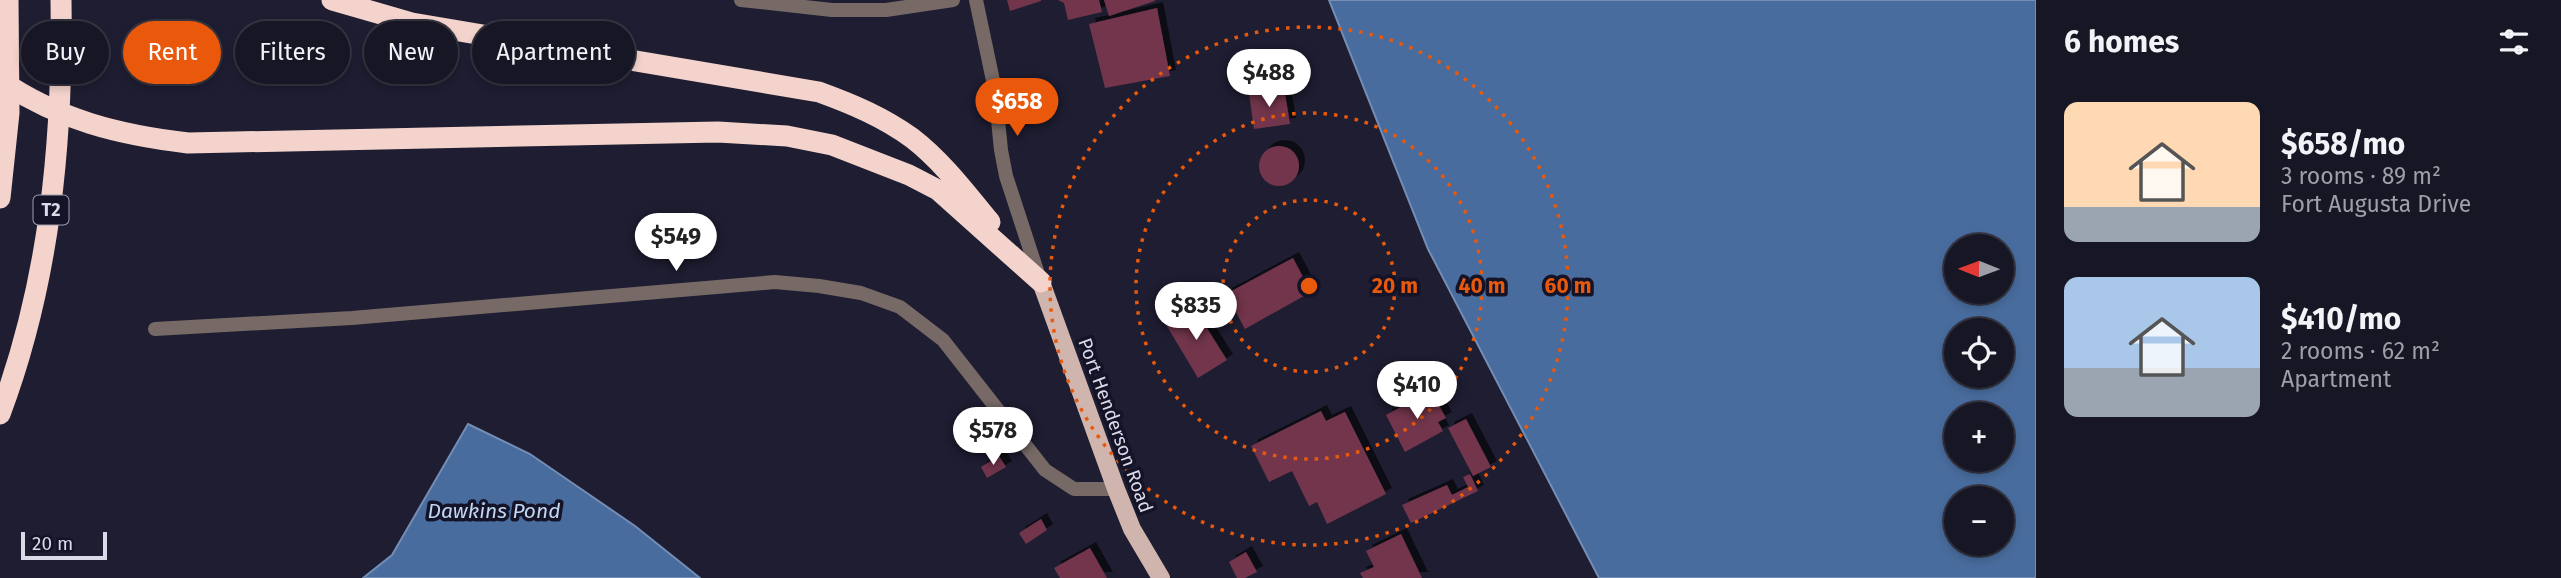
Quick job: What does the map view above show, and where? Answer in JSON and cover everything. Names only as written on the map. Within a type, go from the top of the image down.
[{"type":"highway","name":"T2","points":[[0,414],[29,326],[50,222],[60,119],[61,0]]},
{"type":"highway","points":[[332,0],[412,23],[819,92],[845,101],[874,114],[913,139],[947,171],[1041,282]]},
{"type":"highway","points":[[0,198],[9,113],[8,2]]},
{"type":"highway","points":[[0,80],[19,93],[84,123],[137,137],[188,143],[718,132],[787,136],[832,145],[938,190],[1041,282]]},
{"type":"main road","name":"Port Henderson Road","points":[[1041,282],[1132,529],[1161,578]]},
{"type":"street","points":[[741,0],[832,10],[887,10],[953,0]]},
{"type":"street","points":[[976,0],[995,90],[1006,176],[1041,282]]},
{"type":"street","points":[[155,329],[352,318],[775,282],[818,285],[862,293],[900,307],[943,340],[1045,470],[1074,489],[1116,489]]},
{"type":"water","points":[[1329,0],[2036,0],[2036,578],[1599,578],[1428,249]]},
{"type":"water","name":"Dawkins Pond","points":[[468,424],[530,454],[635,526],[700,578],[363,578],[392,555]]},
{"type":"building","points":[[1007,0],[1041,0],[1041,1],[1010,11]]},
{"type":"building","points":[[1058,0],[1099,0],[1102,12],[1068,20],[1064,3]]},
{"type":"building","points":[[1104,0],[1155,0],[1155,1],[1109,16]]},
{"type":"building","points":[[1157,8],[1170,76],[1105,88],[1089,24]]},
{"type":"building","points":[[1284,88],[1290,124],[1254,129],[1249,94]]},
{"type":"building","points":[[1279,146],[1287,147],[1293,152],[1298,158],[1298,174],[1293,180],[1287,185],[1279,186],[1271,185],[1265,180],[1260,174],[1259,166],[1260,158],[1265,152],[1271,147]]},
{"type":"building","points":[[1293,258],[1311,292],[1245,329],[1226,294]]},
{"type":"building","points":[[1193,306],[1227,360],[1198,378],[1165,323]]},
{"type":"building","points":[[1431,391],[1446,418],[1438,422],[1443,431],[1405,452],[1386,415]]},
{"type":"building","points":[[1321,411],[1326,421],[1345,412],[1386,494],[1327,524],[1317,502],[1309,506],[1292,471],[1269,482],[1251,446]]},
{"type":"building","points":[[1466,419],[1491,467],[1473,476],[1448,428]]},
{"type":"building","points":[[999,456],[1006,467],[987,478],[981,467]]},
{"type":"building","points":[[1470,474],[1478,491],[1411,523],[1402,505],[1447,485],[1452,495],[1468,487],[1463,477]]},
{"type":"building","points":[[1041,519],[1047,530],[1026,544],[1019,533]]},
{"type":"building","points":[[1401,534],[1422,578],[1363,578],[1360,573],[1374,567],[1366,551]]},
{"type":"building","points":[[1090,548],[1107,578],[1060,578],[1054,568]]},
{"type":"building","points":[[1246,552],[1257,572],[1245,578],[1237,578],[1229,562]]}]
